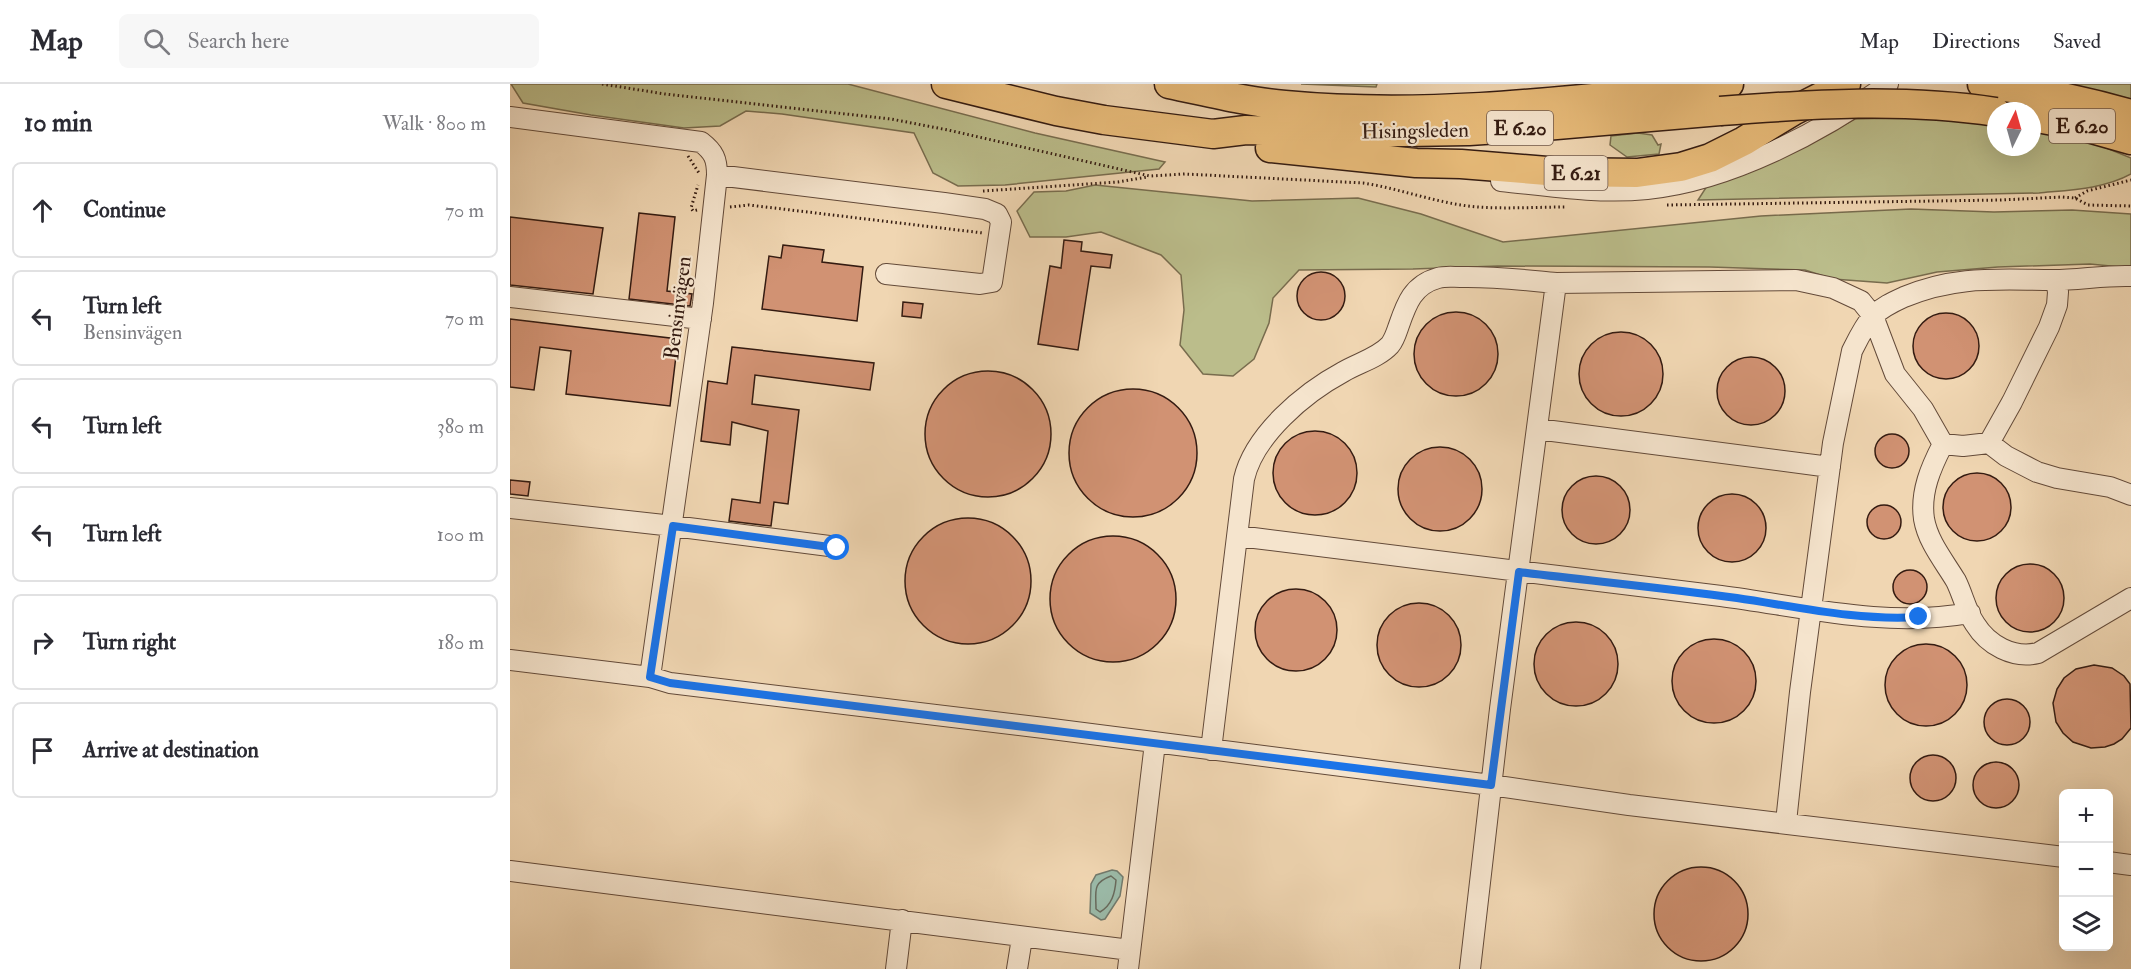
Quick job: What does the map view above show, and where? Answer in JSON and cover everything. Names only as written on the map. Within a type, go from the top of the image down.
[{"type":"highway","name":"Hisingsleden","points":[[946,84],[1056,111],[1104,120],[1213,134],[1246,130],[1337,133],[1469,130],[1814,104],[1906,104],[1987,111]]},
{"type":"highway","name":"Hisingsleden","points":[[1169,84],[1247,99],[1307,107],[1406,110],[1532,102],[1729,84]]},
{"type":"highway","points":[[1247,99],[1476,89],[1506,84]]},
{"type":"highway","name":"E 6.21","points":[[1213,134],[1244,145],[1416,163],[1513,170],[1637,173],[1681,167],[1710,158],[1846,84]]},
{"type":"highway","name":"E 6.20","points":[[1982,84],[2032,90],[2090,102],[2131,114]]},
{"type":"highway","name":"E 6.20","points":[[2041,119],[2085,127],[2131,140]]},
{"type":"street","points":[[1416,163],[1471,177],[1562,188],[1647,189],[1686,183],[1707,178],[1786,145],[1888,84]]},
{"type":"street","name":"Bensinvägen","points":[[510,117],[701,142],[711,150],[717,160],[702,311],[650,677]]},
{"type":"street","points":[[717,175],[985,209],[997,214],[1001,222],[992,282],[980,284],[886,273]]},
{"type":"street","points":[[1786,822],[1833,443],[1852,351],[1858,338],[1874,316],[1888,304],[1920,290],[1950,282],[1975,279],[2056,280],[2115,275],[2131,276]]},
{"type":"street","points":[[1211,750],[1248,464],[1259,444],[1279,421],[1315,390],[1378,354],[1391,344],[1411,295],[1419,286],[1439,278],[1485,276],[1556,283],[1796,280],[1833,288],[1861,301],[1874,316],[1895,374],[1923,410],[1942,444]]},
{"type":"street","points":[[1989,443],[2049,327],[2057,305],[2056,280]]},
{"type":"street","points":[[1470,969],[1491,785],[1556,283]]},
{"type":"street","points":[[510,297],[702,311]]},
{"type":"street","points":[[1537,429],[1830,467]]},
{"type":"street","points":[[1942,444],[1963,446],[1989,443],[2006,456],[2037,472],[2057,478],[2110,487],[2131,495]]},
{"type":"street","points":[[1942,444],[1930,471],[1923,506],[1924,519],[1932,543],[1962,592],[1974,623],[1991,642],[2012,652],[2031,655],[2048,648],[2131,598]]},
{"type":"street","points":[[510,508],[673,526],[837,548]]},
{"type":"street","points":[[1238,536],[1723,596],[1847,616],[1895,619],[1970,613]]},
{"type":"street","points":[[510,660],[650,677],[670,683],[1491,785],[1629,805],[2059,856]]},
{"type":"street","points":[[510,871],[1022,938],[1129,960],[1155,743]]},
{"type":"street","points":[[2113,863],[2131,865]]},
{"type":"street","points":[[896,969],[902,921]]},
{"type":"street","points":[[1017,969],[1022,938]]},
{"type":"path","points":[[975,191],[1118,182],[1150,176]]},
{"type":"path","points":[[2131,180],[2087,191],[2074,198],[2088,205],[2131,206]]},
{"type":"green space","points":[[511,84],[848,84],[1035,133],[1165,162],[1159,169],[1005,185],[958,186],[933,173],[914,133],[746,111],[720,126],[684,128],[523,103]]},
{"type":"green space","points":[[1301,84],[1377,84],[1376,87]]},
{"type":"green space","points":[[2063,84],[2131,84],[2131,99]]},
{"type":"green space","points":[[1855,119],[1954,119],[1987,123],[1987,156],[2041,156],[2041,130],[2077,136],[2131,158],[2131,174],[2098,186],[2039,193],[1698,200],[1707,186],[1787,155]]},
{"type":"green space","points":[[1638,133],[1652,135],[1658,145],[1661,144],[1659,154],[1627,157],[1610,145],[1611,136]]},
{"type":"green space","points":[[1095,185],[1252,201],[1358,198],[1421,214],[1503,242],[1761,216],[1911,209],[1994,212],[2072,210],[2131,214],[2131,268],[2090,264],[1998,267],[1937,272],[1887,283],[1833,279],[1805,270],[1710,267],[1498,266],[1299,270],[1273,298],[1269,323],[1254,359],[1233,376],[1203,374],[1180,345],[1184,310],[1181,275],[1161,255],[1101,232],[1066,237],[1030,237],[1017,211],[1034,192],[1066,191]]},
{"type":"water","points":[[1112,870],[1117,871],[1123,877],[1120,896],[1105,919],[1101,920],[1090,913],[1091,884],[1096,875]]},
{"type":"building","points":[[639,213],[675,217],[667,291],[692,294],[690,306],[629,299]]},
{"type":"building","points":[[510,217],[603,228],[593,294],[510,285]]},
{"type":"building","points":[[1064,240],[1082,242],[1081,251],[1112,255],[1110,268],[1091,266],[1078,350],[1038,344],[1050,266],[1061,268]]},
{"type":"building","points":[[783,245],[824,250],[822,262],[863,267],[857,321],[762,309],[769,256],[781,258]]},
{"type":"building","points":[[1321,272],[1338,279],[1345,296],[1338,313],[1321,320],[1304,313],[1297,296],[1304,279]]},
{"type":"building","points":[[903,302],[923,304],[921,318],[902,316]]},
{"type":"building","points":[[1456,312],[1479,319],[1491,331],[1498,354],[1491,377],[1479,389],[1456,396],[1433,389],[1421,377],[1414,354],[1421,331],[1433,319]]},
{"type":"building","points":[[1939,313],[1953,313],[1965,318],[1974,327],[1979,346],[1977,359],[1970,370],[1953,379],[1939,379],[1927,374],[1918,365],[1913,353],[1913,339],[1918,327],[1927,318]]},
{"type":"building","points":[[510,319],[678,339],[670,406],[566,394],[571,351],[540,347],[534,390],[510,387]]},
{"type":"building","points":[[1621,332],[1644,339],[1656,351],[1663,374],[1656,397],[1644,409],[1621,416],[1598,409],[1586,397],[1579,374],[1586,351],[1598,339]]},
{"type":"building","points":[[732,347],[874,363],[870,390],[755,375],[752,404],[799,410],[788,504],[774,502],[771,526],[729,521],[732,499],[760,503],[768,431],[732,422],[730,445],[701,441],[708,381],[727,384]]},
{"type":"building","points":[[1744,357],[1758,357],[1770,362],[1780,372],[1785,391],[1780,410],[1770,420],[1758,425],[1744,425],[1732,420],[1722,410],[1717,398],[1717,384],[1722,372],[1732,362]]},
{"type":"building","points":[[988,371],[1012,376],[1033,389],[1046,410],[1051,434],[1046,458],[1033,479],[1012,492],[988,497],[964,492],[943,479],[930,458],[925,434],[930,410],[943,389],[964,376]]},
{"type":"building","points":[[1133,389],[1157,394],[1178,408],[1192,429],[1197,453],[1192,477],[1178,498],[1157,512],[1133,517],[1109,512],[1088,498],[1074,477],[1069,453],[1074,429],[1088,408],[1109,394]]},
{"type":"building","points":[[1315,431],[1338,438],[1350,450],[1357,473],[1350,496],[1338,508],[1315,515],[1292,508],[1280,496],[1273,473],[1280,450],[1292,438]]},
{"type":"building","points":[[1892,434],[1904,439],[1909,451],[1904,463],[1892,468],[1880,463],[1875,451],[1880,439]]},
{"type":"building","points":[[1440,447],[1456,450],[1470,459],[1479,473],[1482,489],[1479,505],[1470,519],[1456,528],[1440,531],[1424,528],[1410,519],[1401,505],[1398,489],[1401,473],[1410,459],[1424,450]]},
{"type":"building","points":[[1970,473],[1984,473],[1996,478],[2006,488],[2011,507],[2006,526],[1996,536],[1984,541],[1970,541],[1958,536],[1948,526],[1943,514],[1943,500],[1948,488],[1958,478]]},
{"type":"building","points":[[1589,476],[1603,476],[1615,481],[1625,491],[1630,510],[1625,529],[1615,539],[1603,544],[1589,544],[1577,539],[1567,529],[1562,517],[1562,503],[1567,491],[1577,481]]},
{"type":"building","points":[[510,480],[530,482],[528,496],[510,494]]},
{"type":"building","points":[[1725,494],[1739,494],[1751,499],[1761,509],[1766,528],[1761,547],[1751,557],[1739,562],[1725,562],[1713,557],[1703,547],[1698,535],[1698,521],[1703,509],[1713,499]]},
{"type":"building","points":[[1884,505],[1896,510],[1901,522],[1896,534],[1884,539],[1872,534],[1867,522],[1872,510]]},
{"type":"building","points":[[968,518],[992,523],[1013,536],[1026,557],[1031,581],[1026,605],[1013,626],[992,639],[968,644],[944,639],[923,626],[910,605],[905,581],[910,557],[923,536],[944,523]]},
{"type":"building","points":[[1113,536],[1137,541],[1158,554],[1171,575],[1176,599],[1171,623],[1158,644],[1137,657],[1113,662],[1089,657],[1068,644],[1055,623],[1050,599],[1055,575],[1068,554],[1089,541]]},
{"type":"building","points":[[2037,564],[2049,570],[2058,579],[2064,591],[2062,611],[2054,622],[2037,632],[2023,632],[2006,622],[1998,611],[1996,591],[2006,574],[2017,566]]},
{"type":"building","points":[[1910,570],[1922,575],[1927,587],[1922,599],[1910,604],[1898,599],[1893,587],[1898,575]]},
{"type":"building","points":[[1288,589],[1304,589],[1319,596],[1330,607],[1337,622],[1334,646],[1325,659],[1304,671],[1288,671],[1273,664],[1262,653],[1255,638],[1255,622],[1262,607],[1273,596]]},
{"type":"building","points":[[1419,603],[1442,610],[1454,622],[1461,645],[1454,668],[1442,680],[1419,687],[1396,680],[1384,668],[1377,645],[1384,622],[1396,610]]},
{"type":"building","points":[[1576,622],[1599,629],[1611,641],[1618,664],[1611,687],[1599,699],[1576,706],[1553,699],[1541,687],[1534,664],[1541,641],[1553,629]]},
{"type":"building","points":[[1714,639],[1737,646],[1749,658],[1756,681],[1749,704],[1737,716],[1714,723],[1691,716],[1679,704],[1672,681],[1679,658],[1691,646]]},
{"type":"building","points":[[1926,644],[1942,648],[1955,656],[1963,669],[1967,685],[1963,701],[1955,714],[1942,722],[1926,726],[1910,722],[1897,714],[1889,701],[1885,685],[1889,669],[1897,656],[1910,648]]},
{"type":"building","points":[[2094,665],[2112,668],[2124,676],[2130,684],[2131,728],[2122,739],[2114,744],[2091,748],[2073,742],[2063,733],[2056,722],[2053,703],[2057,689],[2064,678],[2076,669]]},
{"type":"building","points":[[2007,699],[2023,706],[2030,722],[2023,738],[2007,745],[1991,738],[1984,722],[1991,706]]},
{"type":"building","points":[[1933,755],[1949,762],[1956,778],[1949,794],[1933,801],[1917,794],[1910,778],[1917,762]]},
{"type":"building","points":[[1996,762],[2012,769],[2019,785],[2012,801],[1996,808],[1980,801],[1973,785],[1980,769]]},
{"type":"building","points":[[1701,867],[1719,871],[1734,881],[1744,896],[1748,914],[1744,932],[1734,947],[1719,957],[1701,961],[1683,957],[1668,947],[1658,932],[1654,914],[1658,896],[1668,881],[1683,871]]},
{"type":"route","points":[[837,548],[673,526],[650,677],[670,683],[1491,785],[1519,572],[1723,596],[1847,616],[1895,619],[1919,617]]}]
